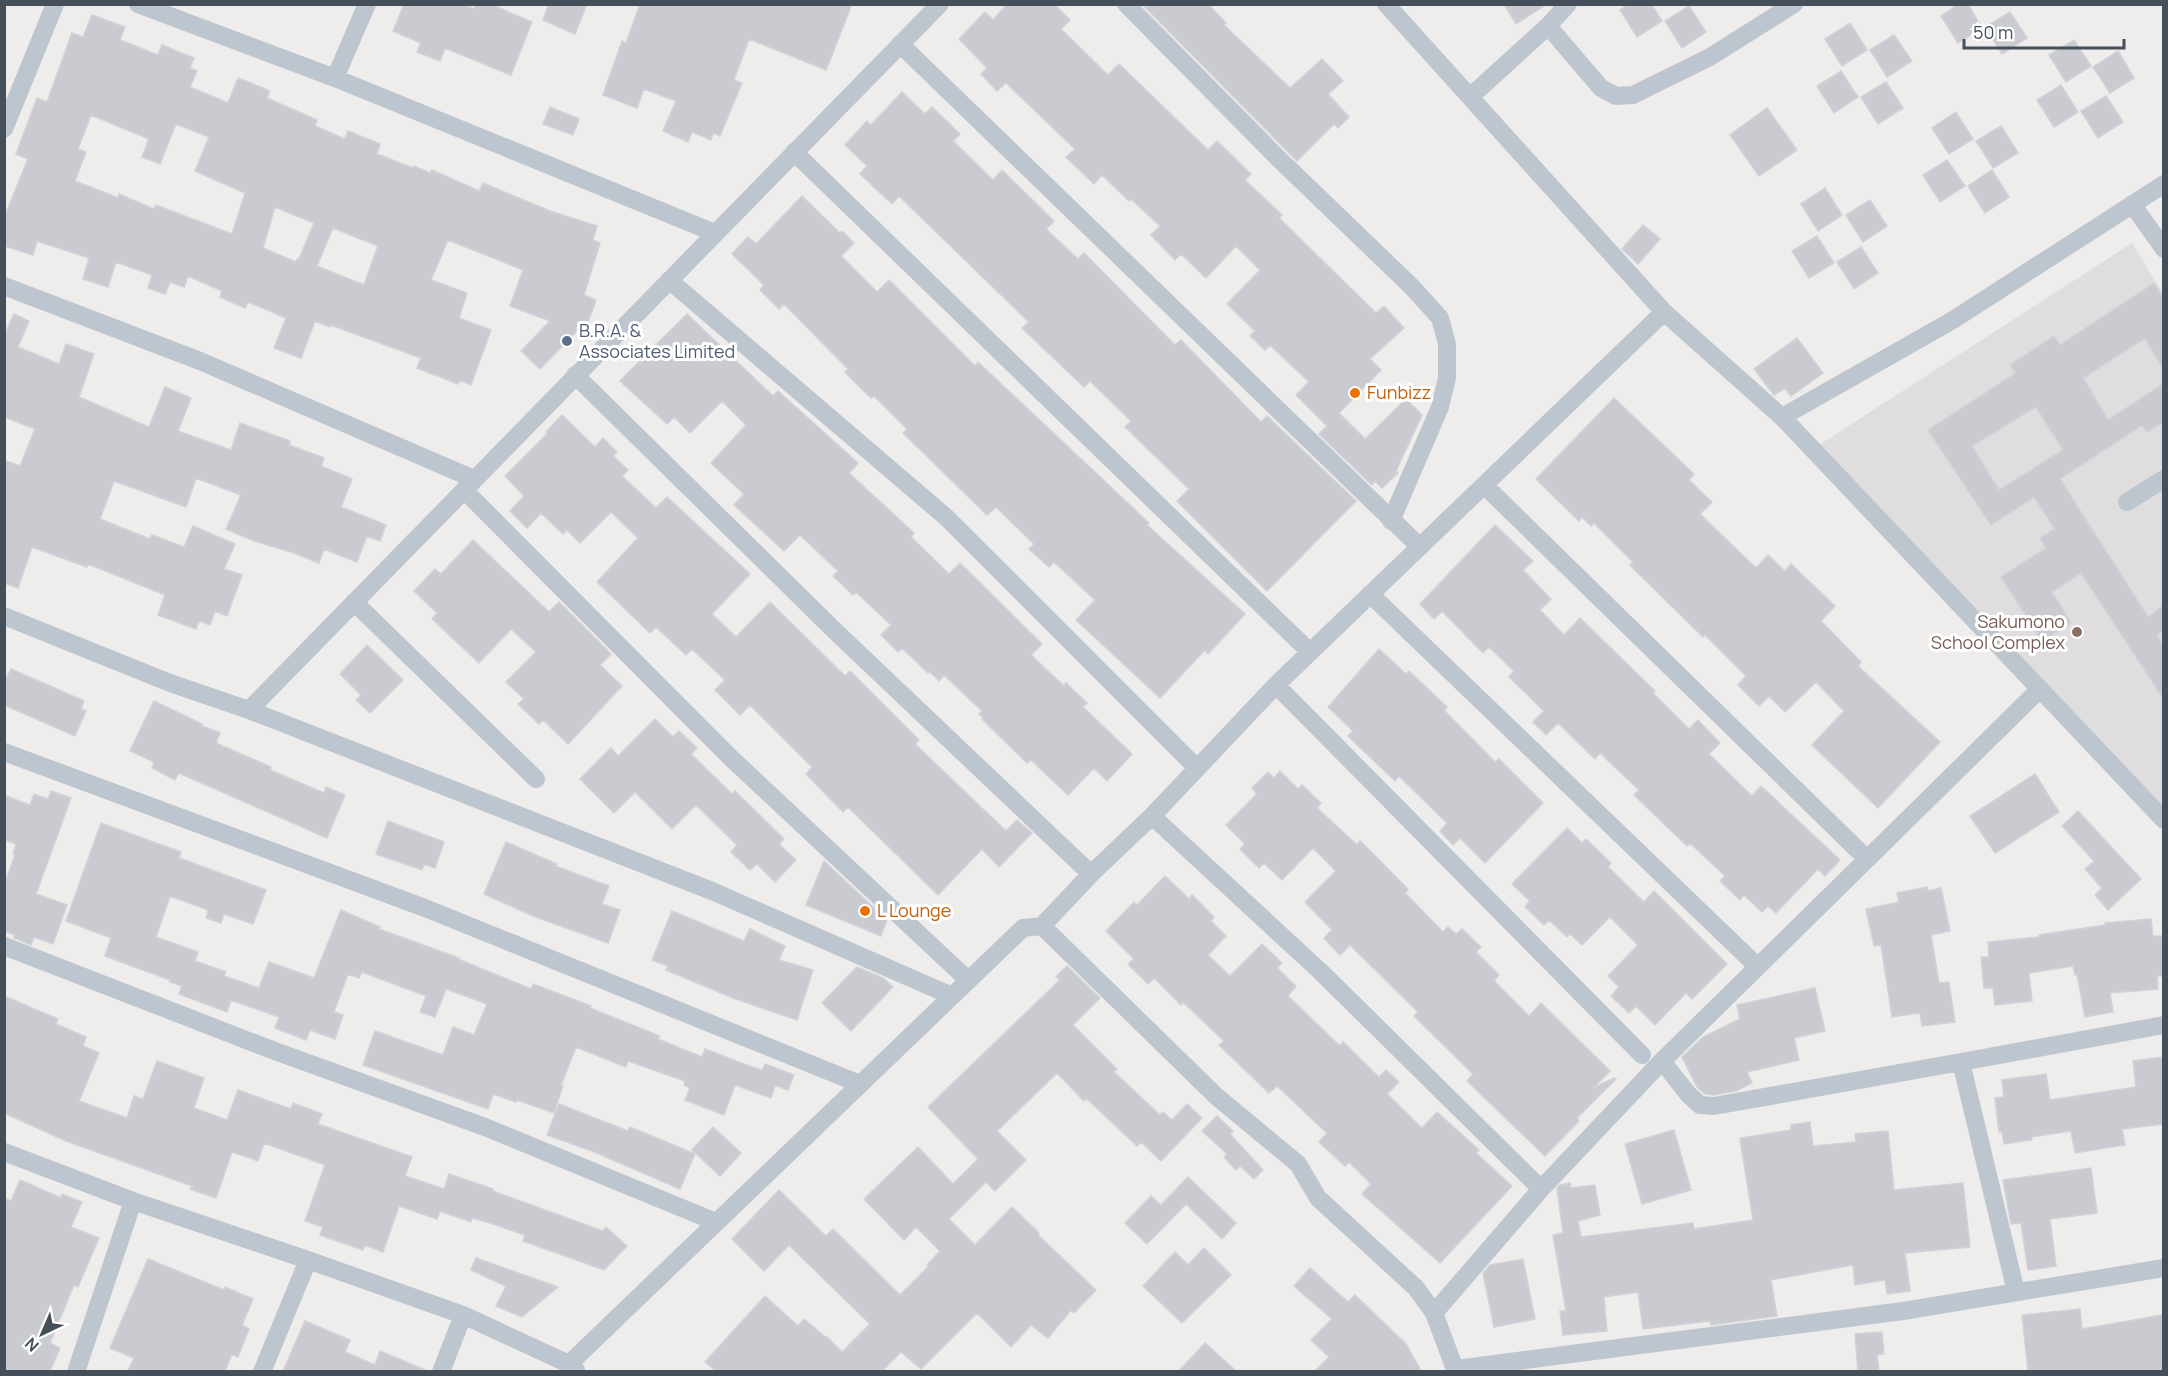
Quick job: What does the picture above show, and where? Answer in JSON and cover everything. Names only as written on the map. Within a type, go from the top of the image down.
[{"type":"street","points":[[4,129],[55,4]]},
{"type":"street","points":[[138,4],[335,78],[715,233]]},
{"type":"street","points":[[335,78],[367,4]]},
{"type":"street","points":[[249,710],[940,4]]},
{"type":"street","points":[[1126,4],[1279,159],[1413,288],[1440,318],[1447,344],[1447,378],[1440,407],[1392,521]]},
{"type":"street","points":[[1386,4],[1664,312],[1782,417],[2163,820]]},
{"type":"street","points":[[1470,97],[1548,26],[1568,4]]},
{"type":"street","points":[[1548,26],[1601,88],[1616,96],[1633,95],[1710,57],[1794,4]]},
{"type":"street","points":[[900,44],[1420,547]]},
{"type":"street","points":[[794,152],[1310,652]]},
{"type":"street","points":[[1782,417],[1953,320],[2163,184]]},
{"type":"street","points":[[2132,204],[2163,249]]},
{"type":"street","points":[[669,280],[947,518],[1197,768]]},
{"type":"street","points":[[4,286],[200,361],[469,484],[731,758],[968,980]]},
{"type":"street","points":[[4,1152],[133,1201],[463,1315],[573,1368],[716,1222],[1023,928],[1042,926],[1091,874],[1152,816],[1275,685],[1664,312]]},
{"type":"street","points":[[575,375],[835,631],[1091,874]]},
{"type":"street","points":[[2127,502],[2163,479]]},
{"type":"street","points":[[1485,486],[1866,858]]},
{"type":"street","points":[[1371,594],[1757,966]]},
{"type":"street","points":[[354,602],[536,779]]},
{"type":"street","points":[[4,616],[170,683],[249,710],[712,891],[952,996]]},
{"type":"street","points":[[1275,685],[1642,1055]]},
{"type":"street","points":[[1434,1313],[1541,1189],[1662,1061],[2040,689]]},
{"type":"street","points":[[4,752],[424,908],[860,1084]]},
{"type":"street","points":[[1152,816],[1321,972],[1541,1189]]},
{"type":"street","points":[[1042,926],[1216,1096],[1298,1164],[1318,1198],[1416,1288],[1434,1313],[1456,1370],[1903,1311],[2163,1268]]},
{"type":"street","points":[[4,946],[272,1050],[485,1127],[716,1222]]},
{"type":"street","points":[[1662,1061],[1688,1094],[1700,1105],[1714,1106],[2163,1024]]},
{"type":"street","points":[[1961,1062],[2016,1293]]},
{"type":"street","points":[[76,1371],[133,1201]]},
{"type":"street","points":[[262,1371],[308,1260]]},
{"type":"street","points":[[441,1371],[463,1315]]},
{"type":"shaded area","name":"Sakumono School Complex","points":[[2132,243],[2163,294],[2163,819],[1819,445]]},
{"type":"building","points":[[404,4],[461,4],[474,9],[476,4],[490,4],[532,22],[511,75],[445,48],[440,61],[417,52],[421,43],[393,31]]},
{"type":"building","points":[[549,4],[587,4],[575,34],[543,20]]},
{"type":"building","points":[[640,4],[852,4],[826,70],[749,39],[734,80],[742,83],[720,136],[713,133],[711,140],[692,132],[688,142],[663,131],[676,101],[644,89],[637,108],[603,95],[622,41],[626,43]]},
{"type":"building","points":[[1007,4],[1054,4],[1070,20],[1061,29],[1108,75],[1119,64],[1208,150],[1217,141],[1251,174],[1245,180],[1282,215],[1279,218],[1376,313],[1384,306],[1404,328],[1370,359],[1381,370],[1339,413],[1365,439],[1406,399],[1422,415],[1396,471],[1398,473],[1382,488],[1375,481],[1372,485],[1319,434],[1327,426],[1296,395],[1309,382],[1270,345],[1265,350],[1250,336],[1255,331],[1227,304],[1260,270],[1236,246],[1206,278],[1181,254],[1175,260],[1151,235],[1160,226],[1102,175],[1094,184],[1066,157],[1075,149],[1006,83],[997,91],[981,74],[987,68],[959,39],[985,12],[993,20]]},
{"type":"building","points":[[1142,4],[1208,4],[1226,23],[1224,25],[1290,88],[1322,59],[1343,81],[1328,94],[1349,117],[1338,128],[1334,124],[1297,161]]},
{"type":"building","points":[[1504,4],[1547,4],[1516,24]]},
{"type":"building","points":[[1629,4],[1651,4],[1662,21],[1637,37],[1620,10]]},
{"type":"building","points":[[1959,4],[1968,4],[1982,28],[1958,43],[1941,16]]},
{"type":"building","points":[[1689,6],[1706,32],[1682,48],[1665,21]]},
{"type":"building","points":[[2010,12],[2027,38],[2002,54],[1985,27]]},
{"type":"building","points":[[92,15],[125,27],[120,40],[158,55],[162,45],[194,58],[190,68],[197,71],[190,87],[228,103],[238,78],[270,91],[267,98],[317,120],[315,126],[345,139],[348,131],[380,144],[377,154],[430,173],[432,170],[479,191],[483,183],[550,211],[597,226],[593,240],[600,243],[584,295],[596,300],[587,325],[579,322],[575,333],[540,369],[521,351],[550,321],[510,306],[523,270],[448,240],[431,280],[467,293],[459,318],[491,330],[471,385],[460,380],[458,384],[417,368],[421,358],[315,321],[301,358],[274,348],[286,318],[248,302],[245,308],[220,297],[222,291],[188,276],[184,287],[170,282],[165,294],[148,288],[152,275],[116,262],[108,287],[83,279],[89,258],[37,241],[33,255],[4,246],[4,218],[28,159],[16,154],[37,98],[47,102],[72,33],[83,37]],"holes":[[[91,115],[149,139],[142,157],[160,164],[176,124],[209,137],[195,171],[245,193],[232,234],[156,205],[154,209],[119,194],[118,198],[75,181],[86,152],[78,149]],[[275,207],[314,223],[296,262],[263,248]],[[333,228],[378,246],[364,285],[317,266]]]},
{"type":"building","points":[[1850,23],[1867,50],[1842,66],[1825,39]]},
{"type":"building","points":[[1894,35],[1912,61],[1887,77],[1870,50]]},
{"type":"building","points":[[2074,40],[2091,66],[2066,82],[2049,55]]},
{"type":"building","points":[[2118,51],[2134,78],[2110,93],[2093,67]]},
{"type":"building","points":[[1841,71],[1858,97],[1834,113],[1817,86]]},
{"type":"building","points":[[1886,82],[1903,108],[1878,124],[1861,97]]},
{"type":"building","points":[[2061,85],[2078,112],[2054,127],[2037,100]]},
{"type":"building","points":[[902,92],[925,114],[932,107],[960,134],[953,141],[993,180],[1002,170],[1054,221],[1046,229],[1078,259],[1084,253],[1175,345],[1181,340],[1261,422],[1267,416],[1356,501],[1267,591],[1177,501],[1189,489],[1125,427],[1131,421],[1090,381],[1084,387],[1022,328],[1029,322],[899,196],[892,204],[860,174],[867,166],[845,145],[867,121],[871,125]]},
{"type":"building","points":[[2106,96],[2123,122],[2098,138],[2081,111]]},
{"type":"building","points":[[550,107],[579,119],[573,135],[543,124]]},
{"type":"building","points":[[1767,108],[1797,150],[1759,176],[1730,135]]},
{"type":"building","points":[[1956,112],[1973,139],[1949,154],[1932,128]]},
{"type":"building","points":[[2001,126],[2018,153],[1993,168],[1976,141]]},
{"type":"building","points":[[1947,160],[1965,186],[1940,202],[1923,175]]},
{"type":"building","points":[[1992,170],[2009,197],[1985,213],[1968,186]]},
{"type":"building","points":[[1825,188],[1842,215],[1818,231],[1801,204]]},
{"type":"building","points":[[802,196],[840,233],[842,231],[854,243],[841,256],[877,292],[889,280],[975,366],[978,362],[1149,523],[1147,525],[1245,614],[1208,654],[1205,650],[1160,698],[1076,620],[1095,600],[1054,562],[1049,567],[1029,549],[1034,544],[996,507],[987,515],[903,433],[907,429],[874,396],[871,398],[845,372],[848,369],[784,304],[779,309],[760,290],[764,285],[732,254],[748,237],[756,244]]},
{"type":"building","points":[[1870,200],[1887,226],[1863,242],[1846,215]]},
{"type":"building","points":[[1643,225],[1660,239],[1638,264],[1622,249]]},
{"type":"building","points":[[1817,236],[1834,263],[1809,278],[1792,251]]},
{"type":"building","points":[[1861,247],[1878,273],[1854,289],[1837,262]]},
{"type":"building","points":[[2154,283],[2163,298],[2163,369],[2145,338],[2083,378],[2108,420],[2163,384],[2163,422],[2147,432],[2142,425],[2060,479],[2148,617],[2163,606],[2163,630],[2157,635],[2163,645],[2163,698],[2081,573],[2052,592],[2071,623],[2042,641],[2001,577],[2046,548],[2040,538],[2055,529],[2034,497],[1991,525],[1928,430],[2016,373],[2010,365],[2054,336],[2060,345]],"holes":[[[2036,407],[2063,450],[1999,490],[1972,446]]]},
{"type":"building","points":[[14,314],[29,321],[18,347],[59,364],[66,344],[94,354],[79,397],[149,427],[165,387],[191,398],[178,431],[231,450],[240,423],[290,441],[289,445],[324,458],[321,466],[352,479],[341,507],[386,525],[380,541],[367,536],[357,562],[324,549],[319,563],[226,529],[241,495],[196,478],[186,507],[114,481],[100,519],[150,539],[152,535],[184,547],[193,526],[235,544],[224,569],[242,575],[227,616],[215,611],[210,625],[199,621],[196,629],[158,615],[165,595],[88,564],[87,567],[32,547],[18,588],[4,583],[4,460],[20,466],[35,429],[4,417],[4,336]]},
{"type":"building","points":[[687,314],[773,396],[778,391],[858,463],[849,473],[914,533],[911,537],[949,574],[960,563],[1042,644],[1031,655],[1064,686],[1066,683],[1087,703],[1083,707],[1132,754],[1107,781],[1094,768],[1068,795],[1031,760],[1027,763],[982,719],[979,714],[982,711],[944,675],[939,681],[902,648],[898,652],[881,635],[891,625],[856,592],[853,595],[833,576],[838,571],[800,535],[784,551],[734,505],[744,494],[711,463],[746,425],[722,401],[690,433],[674,417],[667,424],[620,381]]},
{"type":"building","points":[[1797,338],[1823,373],[1791,396],[1785,388],[1774,395],[1754,369]]},
{"type":"building","points":[[1614,398],[1694,474],[1689,480],[1712,502],[1700,514],[1756,568],[1768,555],[1785,571],[1791,564],[1835,606],[1821,621],[1861,662],[1858,666],[1940,742],[1878,808],[1812,745],[1844,711],[1816,682],[1785,712],[1769,696],[1759,706],[1738,685],[1746,676],[1630,565],[1633,562],[1594,523],[1591,526],[1582,517],[1579,521],[1536,479]]},
{"type":"building","points":[[562,415],[595,447],[603,438],[617,452],[613,456],[628,470],[622,476],[656,508],[667,497],[750,574],[712,614],[736,637],[770,602],[845,676],[850,671],[919,740],[915,744],[1006,831],[1017,820],[1032,833],[999,867],[982,849],[938,895],[848,807],[843,812],[806,774],[812,767],[750,705],[740,715],[715,690],[725,680],[692,649],[686,655],[656,627],[650,633],[597,582],[638,538],[611,512],[580,543],[567,530],[563,534],[541,513],[527,528],[510,511],[524,496],[505,476],[548,433],[546,432]]},
{"type":"building","points":[[1495,525],[1533,561],[1523,570],[1551,599],[1540,610],[1564,635],[1580,618],[1655,691],[1653,693],[1689,729],[1698,720],[1720,743],[1709,754],[1752,796],[1761,786],[1840,860],[1825,876],[1818,869],[1776,913],[1768,906],[1762,912],[1744,895],[1740,900],[1720,881],[1725,876],[1690,843],[1687,846],[1634,795],[1639,790],[1600,753],[1595,759],[1558,723],[1546,735],[1533,722],[1544,711],[1509,677],[1514,671],[1489,647],[1483,653],[1442,611],[1434,619],[1420,604]]},
{"type":"building","points":[[473,540],[549,612],[559,602],[611,654],[600,665],[622,686],[568,744],[543,720],[539,724],[518,704],[524,699],[506,682],[536,652],[511,629],[479,663],[432,619],[437,613],[414,591],[435,569],[441,574]]},
{"type":"building","points":[[367,645],[403,680],[370,713],[356,700],[361,695],[340,674]]},
{"type":"building","points":[[1379,649],[1406,674],[1409,671],[1447,707],[1444,710],[1495,762],[1499,759],[1543,803],[1485,863],[1460,838],[1453,845],[1440,831],[1447,823],[1399,776],[1395,781],[1348,736],[1353,731],[1328,707]]},
{"type":"building","points":[[11,669],[84,701],[81,709],[86,711],[75,736],[4,705],[4,682]]},
{"type":"building","points":[[154,701],[220,733],[216,743],[271,767],[270,770],[324,793],[326,787],[345,795],[327,838],[179,773],[175,780],[152,768],[154,762],[130,751]]},
{"type":"building","points":[[655,719],[673,737],[679,731],[697,748],[691,754],[732,794],[735,791],[784,839],[779,844],[796,860],[775,882],[757,864],[750,870],[731,852],[737,845],[696,805],[672,829],[635,792],[614,813],[580,779],[611,748],[618,756]]},
{"type":"building","points":[[1280,771],[1298,789],[1302,785],[1321,803],[1317,808],[1357,845],[1360,841],[1408,889],[1405,893],[1443,932],[1448,927],[1456,934],[1462,929],[1481,947],[1476,952],[1499,975],[1494,981],[1529,1016],[1541,1003],[1610,1071],[1593,1088],[1616,1079],[1577,1118],[1579,1121],[1545,1156],[1467,1081],[1473,1074],[1414,1016],[1418,1012],[1350,945],[1340,955],[1324,938],[1332,930],[1305,902],[1336,871],[1313,848],[1282,880],[1264,863],[1259,868],[1240,849],[1245,844],[1226,825],[1257,794],[1252,788],[1268,772],[1274,778]]},
{"type":"building","points":[[2035,774],[2059,812],[1995,853],[1970,816]]},
{"type":"building","points":[[51,791],[71,798],[36,894],[67,905],[53,944],[34,937],[31,945],[4,931],[4,885],[15,855],[13,854],[16,844],[4,840],[4,795],[30,805],[34,794],[48,799]]},
{"type":"building","points":[[2078,811],[2141,879],[2108,910],[2095,895],[2102,888],[2085,869],[2094,861],[2062,826]]},
{"type":"building","points":[[388,821],[444,842],[435,868],[424,864],[422,870],[376,854]]},
{"type":"building","points":[[101,823],[181,852],[179,858],[266,890],[253,924],[224,914],[221,923],[206,918],[208,910],[170,896],[156,937],[198,952],[195,961],[226,972],[224,976],[259,988],[269,962],[314,978],[341,910],[380,927],[379,929],[459,958],[531,989],[533,984],[591,1006],[590,1008],[660,1036],[658,1039],[702,1057],[705,1049],[762,1070],[765,1064],[794,1075],[788,1090],[775,1085],[771,1098],[735,1085],[724,1115],[685,1100],[690,1088],[684,1085],[685,1081],[628,1061],[626,1067],[576,1047],[561,1085],[563,1086],[554,1113],[493,1094],[488,1109],[363,1065],[375,1031],[443,1055],[453,1027],[474,1035],[487,1004],[446,989],[435,1017],[420,1012],[426,996],[362,972],[359,978],[348,974],[334,1012],[343,1015],[335,1039],[310,1030],[306,1040],[275,1028],[279,1017],[231,1000],[227,1012],[179,994],[182,986],[105,956],[111,938],[66,921]]},
{"type":"building","points":[[1567,828],[1582,843],[1586,839],[1611,863],[1608,867],[1644,902],[1654,891],[1727,964],[1692,999],[1686,993],[1655,1025],[1636,1006],[1629,1013],[1611,996],[1619,987],[1608,976],[1638,945],[1610,917],[1582,945],[1570,934],[1567,937],[1549,920],[1544,925],[1525,907],[1530,901],[1512,884]]},
{"type":"building","points":[[506,842],[557,864],[555,866],[609,886],[602,904],[620,910],[608,943],[533,916],[484,894]]},
{"type":"building","points":[[824,861],[887,920],[881,936],[806,905]]},
{"type":"building","points":[[1165,876],[1189,899],[1192,895],[1214,917],[1211,921],[1226,936],[1208,955],[1230,976],[1262,944],[1282,963],[1277,968],[1296,986],[1288,996],[1340,1046],[1343,1042],[1379,1077],[1386,1070],[1399,1082],[1387,1094],[1422,1128],[1437,1112],[1479,1150],[1476,1153],[1512,1186],[1440,1263],[1362,1194],[1371,1184],[1349,1162],[1345,1166],[1319,1142],[1327,1133],[1277,1086],[1269,1093],[1219,1045],[1224,1041],[1183,1002],[1181,1005],[1154,978],[1148,984],[1128,964],[1134,959],[1106,931],[1134,902],[1137,905]]},
{"type":"building","points":[[1927,887],[1928,891],[1941,888],[1950,931],[1931,935],[1939,983],[1949,982],[1955,1022],[1922,1026],[1920,1013],[1892,1017],[1881,945],[1874,946],[1866,909],[1899,902],[1897,893]]},
{"type":"building","points":[[672,911],[744,941],[750,929],[785,946],[779,960],[813,970],[797,1020],[733,998],[666,970],[668,966],[652,960]]},
{"type":"building","points":[[2151,919],[2153,936],[2162,936],[2163,976],[2157,976],[2158,989],[2110,993],[2113,1012],[2085,1017],[2077,974],[2075,975],[2073,966],[2029,973],[2032,1001],[1995,1005],[1993,988],[1984,988],[1981,957],[1989,957],[1988,942],[2039,937],[2039,935],[2105,925],[2105,923]]},
{"type":"building","points":[[1067,966],[1100,998],[1073,1025],[1117,1069],[1114,1072],[1160,1115],[1163,1112],[1172,1120],[1187,1104],[1202,1118],[1161,1161],[1141,1142],[1137,1146],[1086,1098],[1084,1101],[1057,1073],[997,1131],[1026,1160],[995,1191],[986,1182],[949,1219],[975,1245],[1012,1207],[1096,1290],[1074,1313],[1071,1310],[1048,1338],[1031,1325],[1011,1347],[977,1313],[921,1369],[901,1352],[882,1371],[716,1371],[705,1362],[765,1296],[798,1326],[804,1319],[842,1352],[870,1324],[789,1245],[764,1271],[732,1239],[779,1190],[826,1236],[833,1229],[900,1295],[929,1266],[927,1265],[940,1251],[916,1227],[904,1240],[864,1199],[918,1147],[953,1184],[978,1159],[928,1107],[1060,980],[1056,977]]},
{"type":"building","points":[[857,967],[883,978],[893,987],[851,1031],[822,1003]]},
{"type":"building","points":[[1815,988],[1825,1031],[1794,1038],[1799,1060],[1747,1072],[1752,1083],[1736,1091],[1713,1095],[1705,1094],[1697,1087],[1682,1057],[1703,1037],[1740,1019],[1737,1005]]},
{"type":"building","points":[[4,996],[58,1019],[56,1024],[86,1037],[83,1046],[99,1053],[79,1101],[127,1118],[134,1096],[143,1099],[157,1061],[204,1078],[194,1108],[227,1120],[238,1090],[291,1109],[293,1103],[322,1114],[318,1124],[412,1157],[405,1176],[444,1189],[449,1174],[603,1231],[606,1227],[627,1246],[604,1270],[523,1241],[525,1235],[490,1223],[472,1218],[471,1222],[440,1211],[437,1219],[399,1206],[383,1252],[365,1245],[363,1250],[320,1235],[323,1227],[305,1221],[325,1165],[264,1143],[258,1161],[232,1152],[216,1198],[190,1189],[192,1186],[66,1141],[4,1113]]},
{"type":"building","points":[[2163,1057],[2163,1124],[2122,1129],[2125,1145],[2075,1153],[2071,1131],[2004,1144],[2002,1132],[1999,1132],[1995,1098],[2004,1097],[2002,1080],[2046,1074],[2050,1100],[2136,1087],[2133,1061]]},
{"type":"building","points":[[559,1104],[628,1131],[630,1127],[695,1154],[680,1189],[592,1151],[547,1135]]},
{"type":"building","points":[[1217,1116],[1233,1131],[1230,1134],[1263,1170],[1254,1179],[1240,1166],[1236,1170],[1224,1157],[1227,1154],[1202,1131]]},
{"type":"building","points":[[1810,1122],[1813,1146],[1856,1142],[1855,1134],[1888,1131],[1894,1190],[1963,1183],[1970,1247],[1905,1253],[1910,1291],[1887,1294],[1885,1280],[1855,1285],[1853,1265],[1771,1280],[1777,1316],[1711,1325],[1710,1321],[1643,1329],[1638,1292],[1604,1297],[1607,1331],[1563,1335],[1560,1311],[1566,1311],[1553,1235],[1563,1233],[1557,1188],[1560,1185],[1570,1183],[1571,1188],[1595,1185],[1600,1215],[1578,1221],[1581,1237],[1693,1223],[1694,1229],[1753,1220],[1740,1138],[1791,1130],[1791,1125]]},
{"type":"building","points":[[713,1127],[741,1153],[720,1176],[692,1150]]},
{"type":"building","points":[[1674,1130],[1691,1190],[1642,1204],[1625,1144]]},
{"type":"building","points":[[2091,1168],[2097,1213],[2050,1219],[2056,1266],[2028,1270],[2021,1223],[2011,1224],[2003,1180]]},
{"type":"building","points":[[1188,1177],[1236,1223],[1222,1239],[1186,1204],[1147,1244],[1125,1223],[1151,1196],[1161,1205]]},
{"type":"building","points":[[20,1180],[61,1198],[62,1194],[82,1202],[71,1227],[99,1238],[78,1287],[74,1285],[50,1343],[60,1348],[50,1371],[4,1371],[4,1198],[11,1201]]},
{"type":"building","points":[[1204,1248],[1231,1275],[1182,1323],[1143,1286],[1175,1252],[1188,1265]]},
{"type":"building","points":[[476,1258],[558,1287],[522,1317],[496,1306],[506,1286],[471,1270]]},
{"type":"building","points":[[148,1259],[224,1290],[225,1287],[253,1299],[242,1325],[249,1329],[238,1357],[232,1354],[225,1371],[128,1371],[134,1358],[110,1348]]},
{"type":"building","points":[[1523,1259],[1535,1319],[1494,1327],[1483,1273],[1490,1265]]},
{"type":"building","points":[[1310,1268],[1348,1302],[1355,1295],[1406,1344],[1421,1371],[1315,1371],[1329,1357],[1311,1340],[1332,1319],[1294,1286]]},
{"type":"building","points":[[2080,1309],[2082,1329],[2163,1315],[2163,1371],[2028,1371],[2022,1315]]},
{"type":"building","points":[[305,1321],[350,1340],[345,1352],[375,1365],[380,1351],[428,1371],[283,1371]]},
{"type":"building","points":[[1882,1332],[1884,1354],[1877,1355],[1879,1371],[1858,1371],[1855,1334]]},
{"type":"building","points":[[1205,1343],[1236,1371],[1179,1371]]},
{"type":"place","name":"B.R.A. & Associates Limited","points":[[567,341]]},
{"type":"place","name":"Funbizz","points":[[1355,393]]},
{"type":"place","name":"Sakumono School Complex","points":[[2077,632]]},
{"type":"place","name":"L Lounge","points":[[865,911]]}]
